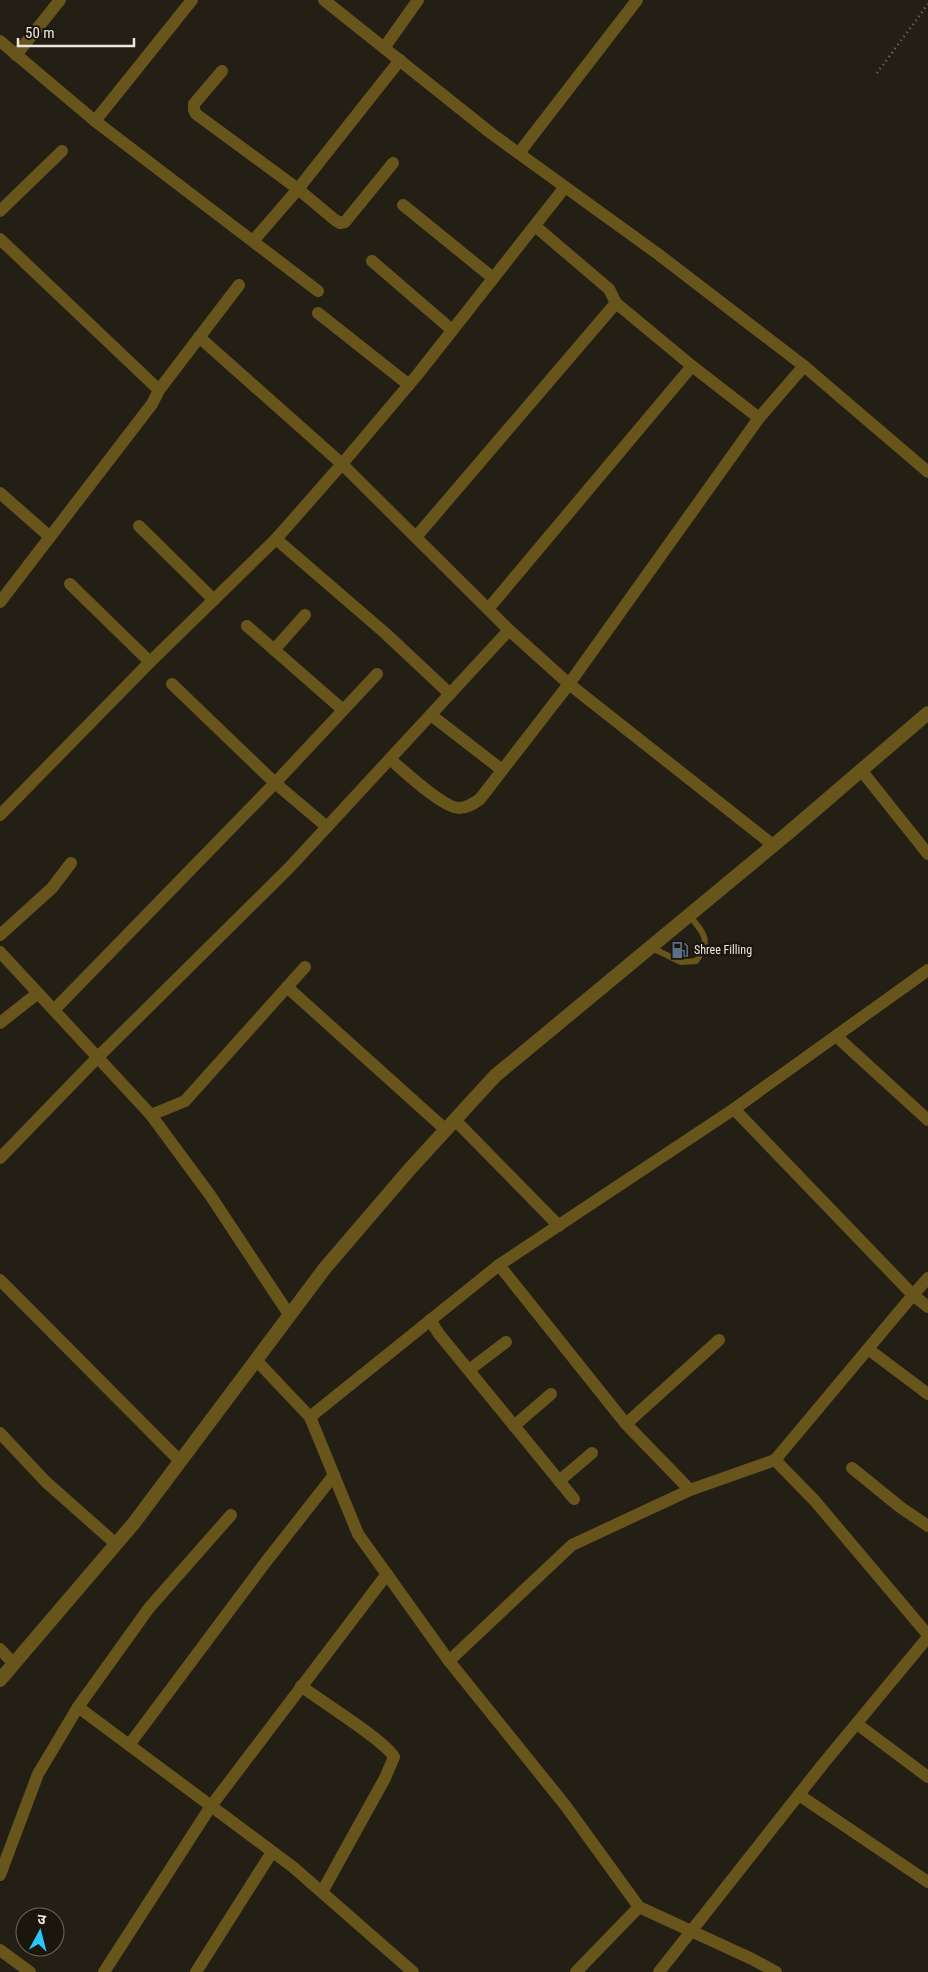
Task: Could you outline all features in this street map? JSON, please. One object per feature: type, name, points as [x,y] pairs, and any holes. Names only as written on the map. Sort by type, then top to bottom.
[{"type":"street","points":[[16,55],[60,0]]},
{"type":"street","points":[[95,121],[192,0]]},
{"type":"street","points":[[324,0],[519,153],[658,254],[804,366],[928,472]]},
{"type":"street","points":[[384,48],[418,0]]},
{"type":"street","points":[[519,153],[637,0]]},
{"type":"street","points":[[0,41],[95,121],[318,291]]},
{"type":"street","points":[[253,241],[298,189],[400,60]]},
{"type":"street","points":[[222,71],[194,104],[194,110],[298,189],[334,220],[340,223],[345,222],[393,163]]},
{"type":"street","points":[[0,211],[62,151]]},
{"type":"street","points":[[0,815],[150,662],[276,539],[409,385],[565,187]]},
{"type":"street","points":[[403,205],[493,278]]},
{"type":"street","points":[[535,226],[609,289],[616,302],[692,366],[759,418]]},
{"type":"street","points":[[0,240],[159,390]]},
{"type":"street","points":[[372,261],[452,330]]},
{"type":"street","points":[[3,594],[152,404],[159,390],[239,285]]},
{"type":"street","points":[[416,537],[616,302]]},
{"type":"street","points":[[318,313],[409,385]]},
{"type":"street","points":[[199,337],[342,464],[509,630],[569,684],[773,845]]},
{"type":"street","points":[[488,609],[692,366]]},
{"type":"street","points":[[390,759],[446,805],[458,808],[470,806],[480,799],[569,684],[759,418],[804,366]]},
{"type":"street","points":[[0,493],[49,536]]},
{"type":"street","points":[[139,526],[214,600]]},
{"type":"street","points":[[276,539],[385,633],[450,694]]},
{"type":"street","points":[[70,584],[150,662]]},
{"type":"street","points":[[274,650],[305,615]]},
{"type":"street","points":[[247,626],[343,710]]},
{"type":"street","points":[[0,1158],[98,1057],[289,868],[509,630]]},
{"type":"street","points":[[54,1010],[275,783],[377,674]]},
{"type":"street","points":[[172,684],[275,783],[327,827]]},
{"type":"street","points":[[0,1680],[116,1544],[257,1361],[325,1268],[495,1076],[773,845],[928,713]]},
{"type":"street","points":[[431,715],[502,770]]},
{"type":"street","points":[[861,770],[928,854]]},
{"type":"street","points":[[0,935],[52,888],[71,863]]},
{"type":"street","points":[[0,952],[151,1115],[210,1195],[290,1316]]},
{"type":"street","points":[[151,1115],[185,1101],[304,967]]},
{"type":"street","points":[[310,1416],[499,1265],[734,1109],[928,970]]},
{"type":"street","points":[[287,987],[450,1125],[559,1226]]},
{"type":"street","points":[[0,1023],[38,993]]},
{"type":"street","points":[[836,1036],[928,1120]]},
{"type":"street","points":[[734,1109],[913,1295],[928,1306]]},
{"type":"street","points":[[499,1265],[626,1424],[690,1490]]},
{"type":"street","points":[[449,1661],[572,1545],[690,1490],[775,1460],[928,1278]]},
{"type":"street","points":[[0,1280],[180,1461]]},
{"type":"street","points":[[430,1320],[574,1499]]},
{"type":"street","points":[[626,1424],[719,1340]]},
{"type":"street","points":[[469,1370],[506,1342]]},
{"type":"street","points":[[868,1349],[928,1394]]},
{"type":"street","points":[[257,1361],[310,1416],[358,1534],[449,1661],[565,1805],[639,1907],[776,1972]]},
{"type":"street","points":[[514,1426],[551,1394]]},
{"type":"street","points":[[0,1433],[46,1482],[116,1544]]},
{"type":"street","points":[[559,1481],[592,1453]]},
{"type":"street","points":[[659,1972],[928,1636],[815,1501],[775,1460]]},
{"type":"street","points":[[852,1468],[900,1507],[928,1526]]},
{"type":"street","points":[[130,1745],[265,1563],[334,1475]]},
{"type":"street","points":[[0,1875],[38,1774],[78,1707],[149,1608],[231,1515]]},
{"type":"street","points":[[104,1972],[212,1806],[387,1574]]},
{"type":"street","points":[[0,1649],[14,1664]]},
{"type":"street","points":[[301,1686],[377,1740],[394,1757],[385,1778],[322,1892]]},
{"type":"street","points":[[78,1707],[272,1852],[322,1892],[413,1972]]},
{"type":"street","points":[[856,1724],[928,1777]]},
{"type":"street","points":[[799,1795],[928,1882]]},
{"type":"street","points":[[196,1972],[272,1852]]},
{"type":"street","points":[[576,1972],[639,1907]]},
{"type":"street","points":[[0,1950],[30,1972]]},
{"type":"lane","points":[[650,947],[681,962],[696,961],[704,951],[705,936],[689,915]]},
{"type":"path","points":[[877,73],[928,4]]},
{"type":"place","name":"Shree Filling","points":[[680,950]]}]
